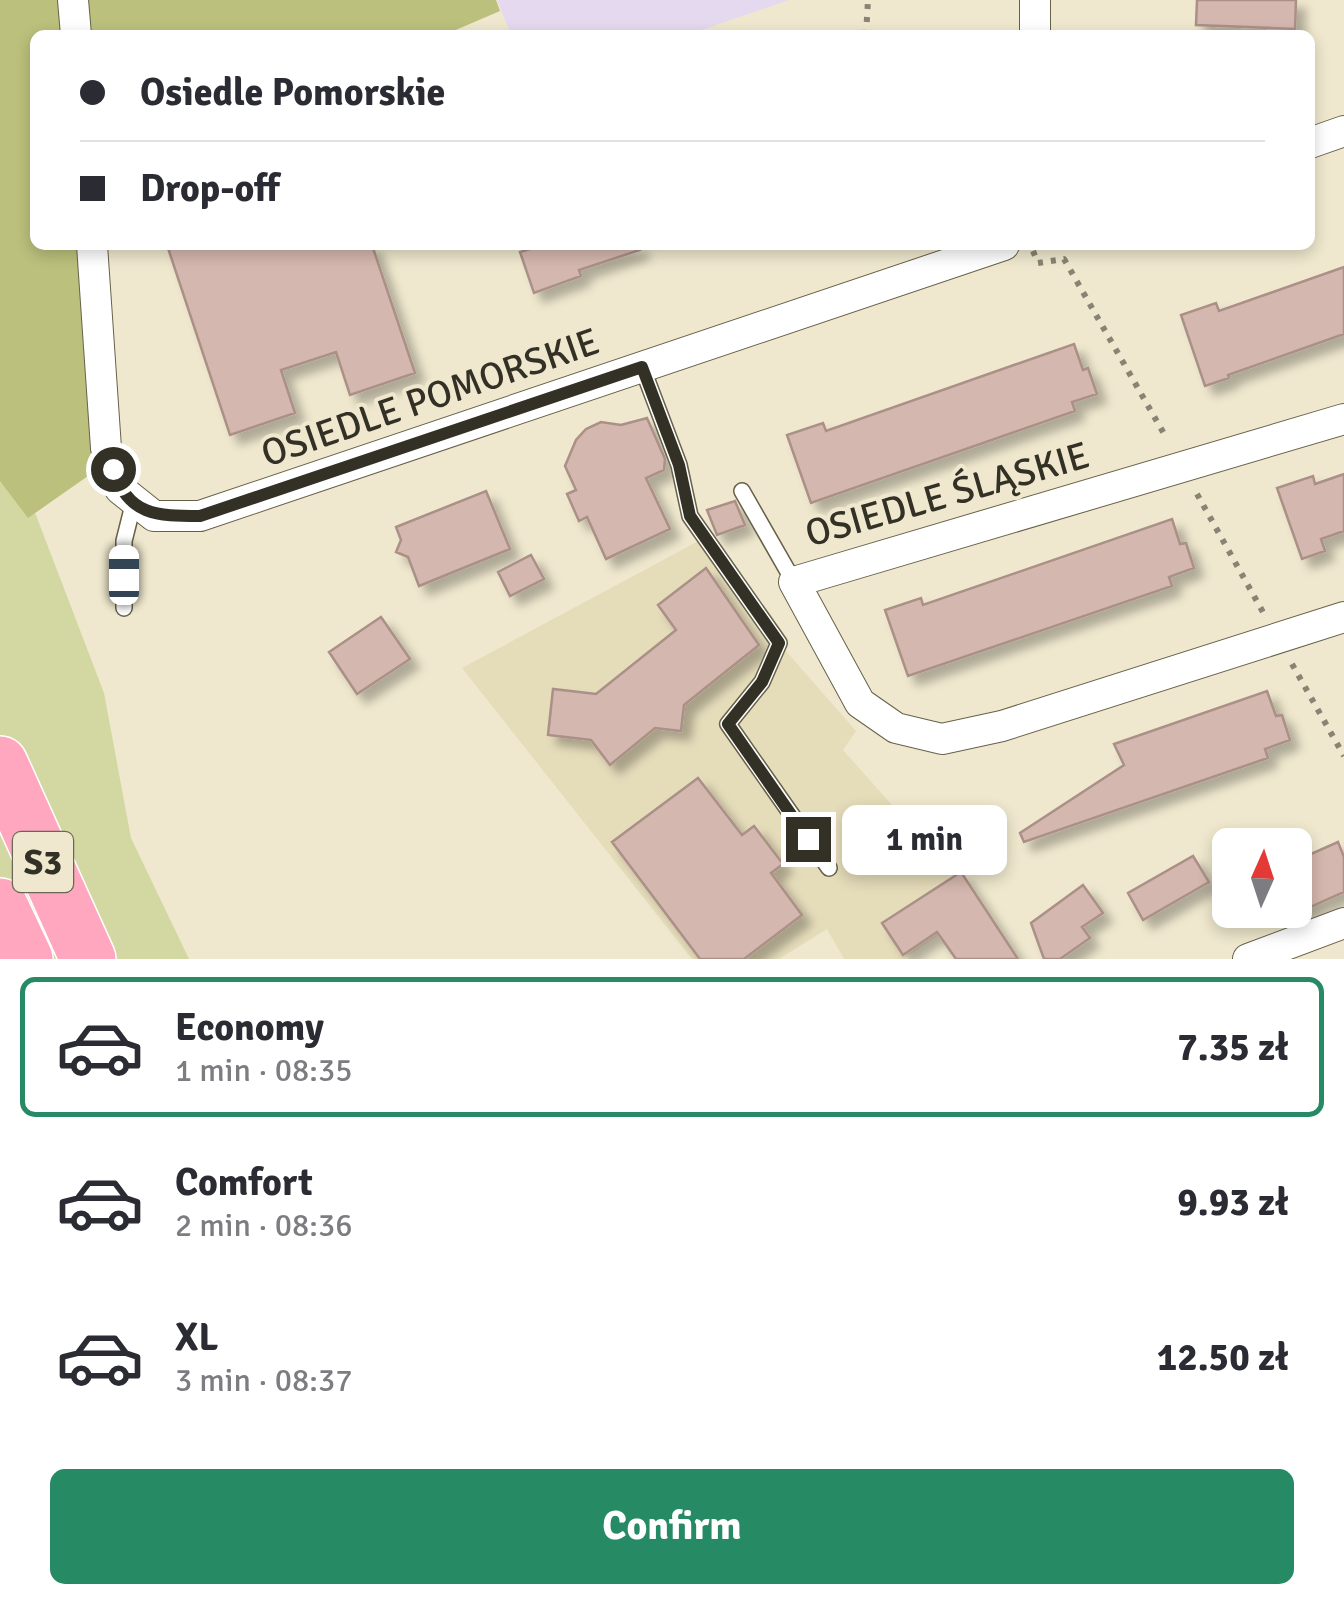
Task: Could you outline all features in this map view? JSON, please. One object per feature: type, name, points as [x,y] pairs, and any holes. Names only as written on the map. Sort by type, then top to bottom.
[{"type":"highway","name":"S3","points":[[0,764],[88,959]]},
{"type":"highway","name":"S3","points":[[0,906],[25,959]]},
{"type":"street","points":[[73,0],[76,30]]},
{"type":"street","points":[[1034,30],[1035,0]]},
{"type":"street","points":[[1315,141],[1344,132]]},
{"type":"street","points":[[92,250],[106,448],[120,489],[134,501]]},
{"type":"street","name":"OSIEDLE POMORSKIE","points":[[134,501],[154,516],[200,516],[989,250]]},
{"type":"street","name":"OSIEDLE ŚLĄSKIE","points":[[1344,419],[794,582],[860,703],[896,728],[942,740],[1002,726],[1344,617]]},
{"type":"street","points":[[1248,959],[1344,923]]},
{"type":"lane","points":[[642,367],[679,465],[690,516],[779,643],[762,682],[728,724],[828,868]]},
{"type":"lane","points":[[742,491],[794,582]]},
{"type":"lane","points":[[124,608],[124,542],[134,501]]},
{"type":"path","points":[[866,30],[868,0]]},
{"type":"shaded area","points":[[497,0],[789,0],[702,30],[509,30]]},
{"type":"shaded area","points":[[704,538],[779,643],[856,731],[843,750],[982,906],[903,959],[844,959],[827,929],[779,959],[692,959],[462,668]]},
{"type":"green space","points":[[0,0],[496,0],[500,11],[456,30],[30,30],[30,250],[89,250],[108,462],[28,518],[0,481]]},
{"type":"green space","points":[[0,421],[104,693],[131,838],[189,959],[0,959]]},
{"type":"building","points":[[1197,0],[1296,0],[1295,29],[1196,25]]},
{"type":"building","points":[[169,250],[374,250],[415,373],[350,395],[336,352],[281,370],[295,413],[230,435]]},
{"type":"building","points":[[640,250],[579,270],[581,276],[534,293],[520,252]]},
{"type":"building","points":[[1344,267],[1344,334],[1205,386],[1181,315],[1216,303],[1219,311]]},
{"type":"building","points":[[1074,344],[1097,394],[1072,402],[1075,411],[811,503],[787,435],[823,423],[826,431]]},
{"type":"building","points":[[647,418],[665,459],[664,470],[646,478],[670,529],[606,559],[587,517],[579,521],[567,494],[576,490],[565,466],[576,440],[586,429],[601,422],[621,425]]},
{"type":"building","points":[[1344,474],[1344,531],[1321,539],[1325,551],[1302,559],[1277,488],[1313,476],[1315,484]]},
{"type":"building","points":[[486,491],[510,549],[419,586],[408,557],[396,552],[401,540],[396,527]]},
{"type":"building","points":[[735,501],[745,525],[717,535],[707,510]]},
{"type":"building","points":[[1172,519],[1194,568],[1169,577],[1172,586],[908,676],[885,610],[921,598],[923,605]]},
{"type":"building","points":[[531,555],[544,579],[510,596],[498,572]]},
{"type":"building","points":[[706,568],[759,645],[684,705],[681,731],[655,728],[610,765],[591,740],[548,735],[553,689],[596,694],[676,630],[658,605]]},
{"type":"building","points":[[381,617],[410,659],[357,694],[329,652]]},
{"type":"building","points":[[1267,691],[1276,716],[1282,715],[1290,740],[1265,749],[1268,758],[1024,842],[1020,833],[1124,765],[1114,744]]},
{"type":"building","points":[[698,778],[742,835],[754,826],[783,864],[771,873],[802,915],[744,959],[700,959],[612,842]]},
{"type":"building","points":[[1338,842],[1344,857],[1344,892],[1312,906],[1312,853]]},
{"type":"building","points":[[1193,856],[1209,882],[1143,920],[1128,893]]},
{"type":"building","points":[[961,872],[1018,959],[956,959],[937,932],[903,955],[882,923]]},
{"type":"building","points":[[1083,885],[1103,913],[1082,927],[1090,938],[1060,959],[1044,959],[1031,923]]},
{"type":"route","points":[[113,469],[120,489],[154,516],[200,516],[642,367],[679,465],[690,516],[779,643],[762,682],[728,724],[808,839]]}]
